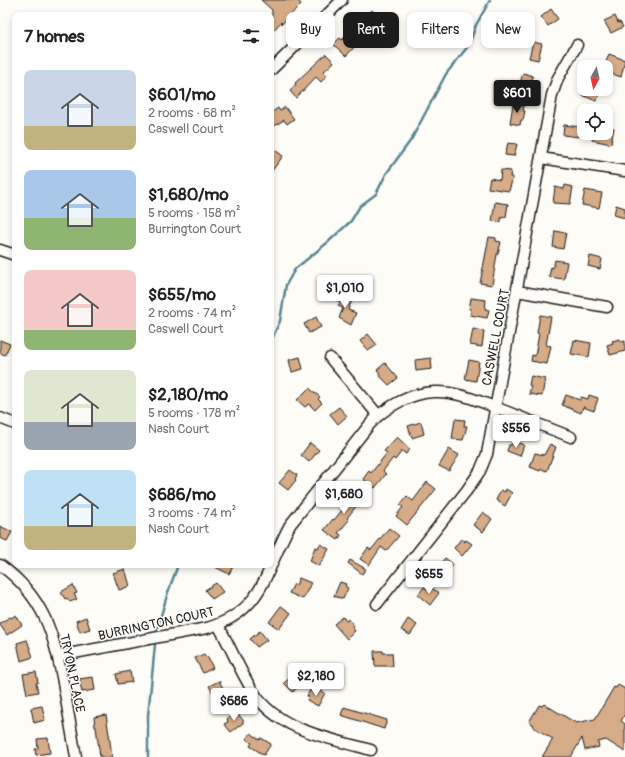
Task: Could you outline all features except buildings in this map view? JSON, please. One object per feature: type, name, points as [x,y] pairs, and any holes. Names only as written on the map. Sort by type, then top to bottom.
[{"type":"street","points":[[274,67],[342,0]]},
{"type":"street","name":"CASWELL COURT","points":[[377,604],[468,490],[480,471],[487,454],[555,86],[565,64],[577,45]]},
{"type":"street","points":[[542,158],[625,171]]},
{"type":"street","points":[[0,250],[12,254]]},
{"type":"street","points":[[517,291],[607,307]]},
{"type":"street","points":[[330,358],[378,415]]},
{"type":"street","name":"BURRINGTON COURT","points":[[274,560],[290,525],[378,415],[393,405],[413,397],[434,392],[447,393],[467,397],[571,437]]},
{"type":"street","points":[[0,418],[12,423]]},
{"type":"street","name":"TRYON PLACE","points":[[0,565],[17,579],[34,597],[51,630],[58,656],[76,757]]},
{"type":"street","name":"BURRINGTON COURT","points":[[58,656],[218,625],[240,612],[256,597],[271,568]]},
{"type":"street","points":[[218,625],[249,684],[261,703],[270,712],[291,725],[315,734],[371,750]]},
{"type":"waterway","points":[[274,334],[280,321],[286,285],[295,269],[351,221],[360,206],[376,194],[386,174],[411,140],[446,74],[469,45],[476,25],[490,0]]},
{"type":"waterway","points":[[157,629],[177,568]]},
{"type":"waterway","points":[[148,757],[148,716],[155,645]]}]
